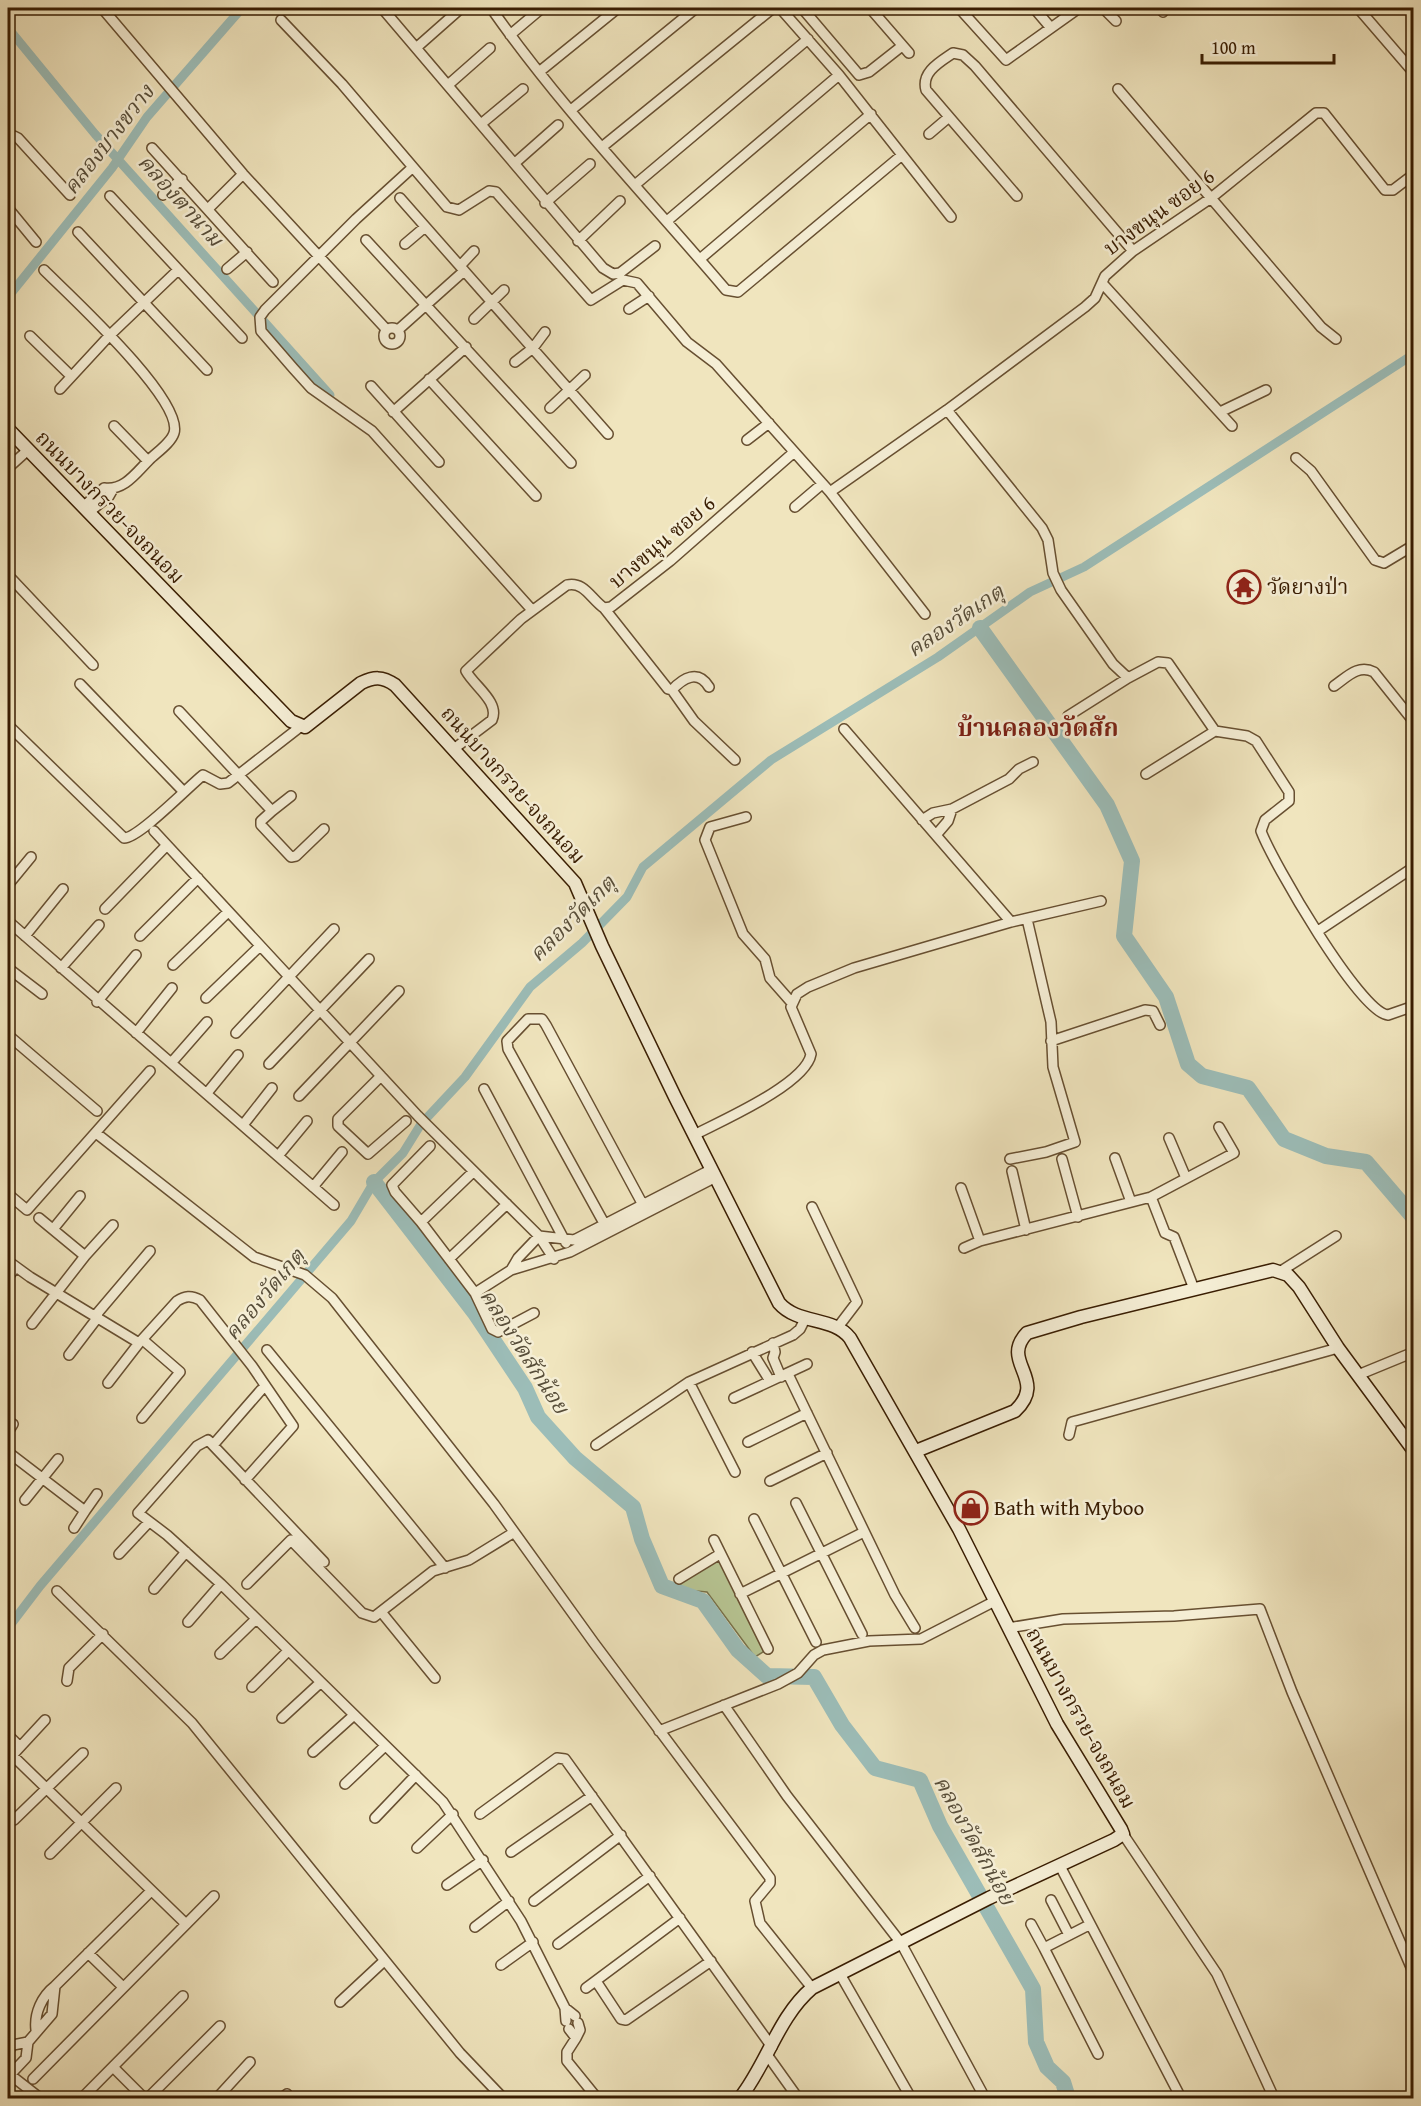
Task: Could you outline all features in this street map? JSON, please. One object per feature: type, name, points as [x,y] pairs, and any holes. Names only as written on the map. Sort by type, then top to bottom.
[{"type":"street","points":[[102,8],[243,174],[386,329]]},
{"type":"street","points":[[385,8],[545,202],[603,268],[613,274],[625,270],[655,246]]},
{"type":"street","points":[[491,8],[539,72],[726,290],[738,292],[902,155]]},
{"type":"street","points":[[510,35],[542,8]]},
{"type":"street","points":[[539,72],[618,8]]},
{"type":"street","points":[[571,110],[696,8]]},
{"type":"street","points":[[602,147],[773,8]]},
{"type":"street","points":[[780,8],[871,114],[951,217]]},
{"type":"street","points":[[802,8],[859,75],[869,72],[902,46]]},
{"type":"street","points":[[870,8],[909,53]]},
{"type":"street","points":[[959,8],[1006,60],[1079,8]]},
{"type":"street","points":[[1034,8],[1051,28]]},
{"type":"street","points":[[1103,8],[1116,21]]},
{"type":"street","points":[[1358,8],[1413,73]]},
{"type":"street","points":[[416,48],[459,10]]},
{"type":"street","points":[[281,20],[451,209],[459,210],[489,191],[496,192],[591,300],[629,280],[638,283],[687,342],[716,364],[830,492],[925,614]]},
{"type":"street","points":[[636,184],[808,39]]},
{"type":"street","points":[[448,85],[490,48]]},
{"type":"street","points":[[1017,196],[926,90],[925,80],[937,63],[953,53],[958,53],[982,74],[1133,251]]},
{"type":"street","points":[[667,221],[839,75]]},
{"type":"street","points":[[481,124],[523,89]]},
{"type":"street","points":[[1118,89],[1320,327],[1336,339]]},
{"type":"street","name":"บางขนุน ซอย 6","points":[[830,492],[947,410],[1092,302],[1105,276],[1133,251],[1212,197],[1321,112],[1385,190],[1393,190],[1413,174]]},
{"type":"street","points":[[700,259],[871,114]]},
{"type":"street","points":[[929,134],[949,117]]},
{"type":"street","points":[[515,163],[558,125]]},
{"type":"street","points":[[8,140],[14,136],[18,138],[70,195]]},
{"type":"street","points":[[152,148],[209,208],[273,282]]},
{"type":"street","points":[[545,202],[590,164]]},
{"type":"street","points":[[413,167],[356,219],[265,310],[260,317],[261,331],[311,388],[372,431],[532,610]]},
{"type":"street","points":[[209,208],[243,174]]},
{"type":"street","points":[[163,195],[182,179]]},
{"type":"street","points":[[110,196],[242,338]]},
{"type":"street","points":[[400,198],[608,434]]},
{"type":"street","points":[[578,241],[620,201]]},
{"type":"street","points":[[8,208],[36,242]]},
{"type":"street","points":[[405,244],[425,227]]},
{"type":"street","points":[[78,232],[207,370]]},
{"type":"street","points":[[366,240],[571,464]]},
{"type":"street","points":[[398,330],[426,306],[462,268],[474,251]]},
{"type":"street","points":[[227,269],[248,252]]},
{"type":"street","points":[[44,270],[149,378],[166,405],[174,425],[170,440],[124,484],[113,489],[104,488],[85,510]]},
{"type":"street","points":[[60,389],[109,336],[178,270]]},
{"type":"street","points":[[1102,283],[1232,426]]},
{"type":"street","points":[[474,319],[504,290]]},
{"type":"street","points":[[629,309],[649,296]]},
{"type":"street","points":[[386,329],[393,327],[398,330]]},
{"type":"street","points":[[386,329],[384,338],[391,344],[399,340],[398,330]]},
{"type":"street","points":[[515,363],[533,348],[545,332]]},
{"type":"street","points":[[30,336],[71,376]]},
{"type":"street","points":[[393,412],[466,347]]},
{"type":"street","points":[[550,408],[585,375]]},
{"type":"street","points":[[429,379],[536,496]]},
{"type":"street","points":[[371,386],[439,462]]},
{"type":"street","points":[[1220,412],[1266,390]]},
{"type":"street","points":[[947,410],[1046,534],[1053,573],[1061,591],[1106,654],[1128,678]]},
{"type":"street","points":[[747,440],[769,423]]},
{"type":"street","points":[[114,426],[148,461]]},
{"type":"street","name":"ถนนบางกรวย-จงถนอม","points":[[8,429],[284,715],[300,727],[310,724],[361,683],[378,677],[395,685],[576,883],[602,946],[779,1303],[790,1313],[838,1327],[850,1338],[916,1451],[1057,1724],[1123,1834],[989,1898],[812,1988],[792,2007],[756,2078],[740,2098]]},
{"type":"street","points":[[8,468],[28,450]]},
{"type":"street","name":"บางขนุน ซอย 6","points":[[455,748],[492,720],[495,714],[494,707],[466,671],[532,610],[573,584],[585,590],[604,608],[611,607],[670,561],[793,453]]},
{"type":"street","points":[[1296,458],[1311,471],[1375,560],[1384,563],[1413,545]]},
{"type":"street","points":[[795,507],[822,484]]},
{"type":"street","points":[[8,575],[93,665]]},
{"type":"street","points":[[604,608],[640,656],[668,689],[672,690],[694,721],[735,760]]},
{"type":"street","points":[[1068,716],[1158,662],[1168,663],[1215,731]]},
{"type":"street","points":[[1334,686],[1359,669],[1368,669],[1374,672],[1413,722]]},
{"type":"street","points":[[672,690],[683,679],[694,676],[703,679],[709,687]]},
{"type":"street","points":[[80,684],[183,791]]},
{"type":"street","points":[[179,711],[272,811]]},
{"type":"street","points":[[8,725],[121,836],[129,838],[203,775],[225,784],[300,727]]},
{"type":"street","points":[[844,729],[1011,922]]},
{"type":"street","points":[[1146,774],[1215,731],[1247,736],[1256,741],[1289,792],[1288,801],[1265,820],[1261,831],[1284,879],[1353,985],[1371,1007],[1388,1015],[1413,1006]]},
{"type":"street","points":[[922,820],[933,813],[952,809],[1009,779],[1019,769],[1033,762]]},
{"type":"street","points":[[291,796],[261,821],[261,825],[291,857],[296,856],[324,829]]},
{"type":"street","points":[[936,835],[948,821],[952,809]]},
{"type":"street","points":[[694,1135],[753,1106],[778,1089],[806,1066],[811,1054],[793,1011],[792,1003],[770,978],[763,956],[742,934],[705,840],[710,828],[746,817]]},
{"type":"street","points":[[154,831],[418,1116],[539,1236],[554,1259]]},
{"type":"street","points":[[105,909],[167,844]]},
{"type":"street","points":[[8,885],[31,856]]},
{"type":"street","points":[[1318,931],[1413,867]]},
{"type":"street","points":[[140,936],[198,878]]},
{"type":"street","points":[[25,936],[63,889]]},
{"type":"street","points":[[792,1003],[797,994],[808,987],[854,968],[1011,922],[1101,901]]},
{"type":"street","points":[[173,965],[228,912]]},
{"type":"street","points":[[1010,1159],[1046,1152],[1075,1142],[1053,1067],[1051,1022],[1027,919]]},
{"type":"street","points":[[8,921],[97,1002],[172,1062],[334,1205]]},
{"type":"street","points":[[61,968],[99,925]]},
{"type":"street","points":[[236,1033],[334,929]]},
{"type":"street","points":[[206,998],[260,946]]},
{"type":"street","points":[[97,1002],[136,955]]},
{"type":"street","points":[[269,1064],[369,959]]},
{"type":"street","points":[[8,968],[42,994]]},
{"type":"street","points":[[136,1033],[172,988]]},
{"type":"street","points":[[298,1096],[399,991]]},
{"type":"street","points":[[1051,1041],[1145,1010],[1153,1011],[1160,1024]]},
{"type":"street","points":[[610,1226],[508,1049],[507,1041],[528,1019],[542,1019],[546,1025],[648,1205]]},
{"type":"street","points":[[172,1062],[207,1022]]},
{"type":"street","points":[[8,1035],[97,1111]]},
{"type":"street","points":[[207,1093],[238,1055]]},
{"type":"street","points":[[8,1194],[27,1210],[150,1071]]},
{"type":"street","points":[[381,1076],[338,1119],[338,1126],[368,1154],[406,1121]]},
{"type":"street","points":[[243,1125],[272,1088]]},
{"type":"street","points":[[484,1089],[570,1252]]},
{"type":"street","points":[[278,1156],[307,1121]]},
{"type":"street","points":[[964,1248],[980,1241],[1151,1197],[1234,1153],[1219,1127]]},
{"type":"street","points":[[96,1133],[254,1257],[295,1270],[316,1281],[332,1298],[421,1409],[770,1878],[770,1883],[755,1901],[758,1917],[812,1988]]},
{"type":"street","points":[[1169,1138],[1186,1178]]},
{"type":"street","points":[[430,1146],[392,1185],[394,1192],[421,1222],[475,1293],[492,1329],[498,1332],[534,1313]]},
{"type":"street","points":[[313,1187],[342,1152]]},
{"type":"street","points":[[1115,1158],[1131,1202]]},
{"type":"street","points":[[1062,1159],[1078,1217]]},
{"type":"street","points":[[1012,1171],[1026,1230]]},
{"type":"street","points":[[421,1222],[473,1172]]},
{"type":"street","points":[[475,1293],[511,1270],[554,1259],[570,1252],[648,1205],[714,1173]]},
{"type":"street","points":[[961,1188],[980,1241]]},
{"type":"street","points":[[54,1228],[80,1196]]},
{"type":"street","points":[[1151,1197],[1165,1233],[1174,1238],[1194,1289]]},
{"type":"street","points":[[449,1259],[507,1204]]},
{"type":"street","points":[[812,1208],[857,1302],[838,1327]]},
{"type":"street","points":[[39,1218],[54,1228],[85,1256]]},
{"type":"street","points":[[32,1324],[55,1292],[113,1226]]},
{"type":"street","points":[[539,1236],[574,1240],[610,1226]]},
{"type":"street","points":[[511,1270],[524,1251],[539,1236]]},
{"type":"street","points":[[1281,1271],[1336,1236]]},
{"type":"street","points":[[69,1355],[96,1317],[150,1251]]},
{"type":"street","points":[[8,1277],[12,1264],[96,1317],[141,1341],[180,1372],[142,1418]]},
{"type":"street","points":[[916,1451],[1015,1411],[1022,1403],[1028,1386],[1017,1357],[1020,1343],[1027,1333],[1273,1270],[1288,1275],[1299,1287],[1338,1348],[1413,1451]]},
{"type":"street","points":[[108,1383],[177,1301],[184,1297],[194,1296],[252,1366],[293,1426],[245,1480]]},
{"type":"street","points":[[596,1444],[689,1382],[797,1332],[805,1319]]},
{"type":"street","points":[[761,1363],[773,1358],[775,1352],[773,1343]]},
{"type":"street","points":[[1069,1435],[1072,1422],[1338,1348]]},
{"type":"street","points":[[267,1350],[445,1568]]},
{"type":"street","points":[[752,1352],[761,1363],[770,1381]]},
{"type":"street","points":[[1358,1375],[1413,1352]]},
{"type":"street","points":[[773,1358],[807,1413],[864,1532],[915,1628]]},
{"type":"street","points":[[734,1398],[807,1364]]},
{"type":"street","points":[[689,1382],[735,1472]]},
{"type":"street","points":[[214,1444],[261,1390]]},
{"type":"street","points":[[748,1442],[807,1413]]},
{"type":"street","points":[[324,1562],[245,1480],[214,1444],[204,1440],[138,1514],[186,1552],[221,1584],[453,1814],[533,1942],[565,2008],[568,2025],[576,2038]]},
{"type":"street","points":[[8,1452],[85,1511]]},
{"type":"street","points":[[770,1481],[827,1453]]},
{"type":"street","points":[[25,1500],[58,1459]]},
{"type":"street","points":[[74,1528],[98,1494]]},
{"type":"street","points":[[796,1503],[862,1634]]},
{"type":"street","points":[[754,1519],[816,1642]]},
{"type":"street","points":[[119,1554],[149,1522]]},
{"type":"street","points":[[740,1594],[864,1532]]},
{"type":"street","points":[[247,1584],[291,1540],[362,1613],[374,1617],[433,1571],[469,1560],[513,1533]]},
{"type":"street","points":[[714,1539],[768,1649]]},
{"type":"street","points":[[154,1589],[186,1552]]},
{"type":"street","points":[[679,1579],[720,1554]]},
{"type":"street","points":[[188,1622],[221,1584]]},
{"type":"street","points":[[57,1591],[192,1723],[460,2053],[503,2098]]},
{"type":"street","points":[[659,1731],[778,1684],[798,1673],[814,1655],[823,1650],[869,1641],[921,1639],[995,1601]]},
{"type":"street","points":[[1008,1628],[1054,1620],[1174,1616],[1260,1609],[1292,1692],[1413,1974]]},
{"type":"street","points":[[382,1613],[435,1678]]},
{"type":"street","points":[[220,1654],[256,1619]]},
{"type":"street","points":[[68,1681],[69,1668],[103,1634]]},
{"type":"street","points":[[252,1687],[288,1651]]},
{"type":"street","points":[[282,1718],[320,1683]]},
{"type":"street","points":[[724,1705],[787,1796],[901,1943],[985,2098]]},
{"type":"street","points":[[313,1752],[352,1716]]},
{"type":"street","points":[[45,1720],[10,1757],[47,1788],[185,1923]]},
{"type":"street","points":[[8,1735],[20,1747]]},
{"type":"street","points":[[345,1784],[385,1746]]},
{"type":"street","points":[[14,1820],[83,1753]]},
{"type":"street","points":[[480,1814],[558,1758],[565,1760],[711,1961],[798,2098]]},
{"type":"street","points":[[375,1818],[416,1775]]},
{"type":"street","points":[[50,1854],[116,1788]]},
{"type":"street","points":[[511,1852],[592,1796]]},
{"type":"street","points":[[417,1848],[453,1814]]},
{"type":"street","points":[[1123,1834],[1217,1974],[1274,2098]]},
{"type":"street","points":[[534,1901],[621,1835]]},
{"type":"street","points":[[447,1885],[483,1860]]},
{"type":"street","points":[[1060,1866],[1181,2098]]},
{"type":"street","points":[[558,1944],[650,1876]]},
{"type":"street","points":[[36,2030],[35,2021],[47,1993],[151,1891]]},
{"type":"street","points":[[33,2079],[214,1896]]},
{"type":"street","points":[[1051,1900],[1069,1935]]},
{"type":"street","points":[[475,1927],[509,1902]]},
{"type":"street","points":[[586,1988],[680,1918]]},
{"type":"street","points":[[1031,1924],[1098,2054]]},
{"type":"street","points":[[1044,1948],[1089,1925]]},
{"type":"street","points":[[501,1965],[533,1942]]},
{"type":"street","points":[[88,1953],[123,1987]]},
{"type":"street","points":[[340,2002],[384,1961]]},
{"type":"street","points":[[596,1981],[621,2019],[626,2020],[711,1961]]},
{"type":"street","points":[[840,1974],[911,2098]]},
{"type":"street","points":[[40,2098],[9,2074],[26,2058],[28,2042],[52,2014],[55,1986]]},
{"type":"street","points":[[82,2098],[183,1996]]},
{"type":"street","points":[[565,2008],[577,2020],[580,2030],[567,2052],[567,2061],[597,2098]]},
{"type":"street","points":[[113,2067],[146,2098],[220,2026]]},
{"type":"street","points":[[8,2050],[13,2045],[28,2042]]},
{"type":"street","points":[[217,2098],[250,2062]]},
{"type":"green space","points":[[723,1552],[768,1649],[755,1657],[707,1592],[685,1590],[680,1584]]},
{"type":"waterway","name":"คลองบางขวาง","points":[[8,297],[112,168],[147,117],[242,8]]},
{"type":"waterway","name":"คลองตานาม","points":[[8,28],[95,134],[330,395]]},
{"type":"waterway","name":"คลองวัดเกตุ","points":[[8,1628],[40,1586],[351,1221],[374,1182],[403,1153],[421,1124],[465,1077],[530,987],[582,943],[627,897],[643,867],[771,760],[938,657],[1030,592],[1084,567],[1414,354]]},
{"type":"waterway","points":[[980,628],[1107,805],[1132,861],[1124,936],[1166,997],[1188,1064],[1202,1076],[1248,1088],[1284,1139],[1326,1156],[1366,1162],[1414,1218]]},
{"type":"waterway","name":"คลองวัดสักน้อย","points":[[374,1182],[475,1313],[525,1388],[538,1417],[575,1458],[633,1507],[642,1539],[662,1586],[703,1601],[738,1650],[767,1676],[814,1677],[842,1725],[875,1768],[920,1780],[940,1826],[1033,1989],[1036,2042],[1047,2067],[1063,2082],[1068,2098]]},
{"type":"place","name":"วัดยางป่า","points":[[1244,587]]},
{"type":"place","name":"Bath with Myboo","points":[[971,1508]]},
{"type":"district","name":"บ้านคลองวัดสัก","points":[[1038,728]]}]
